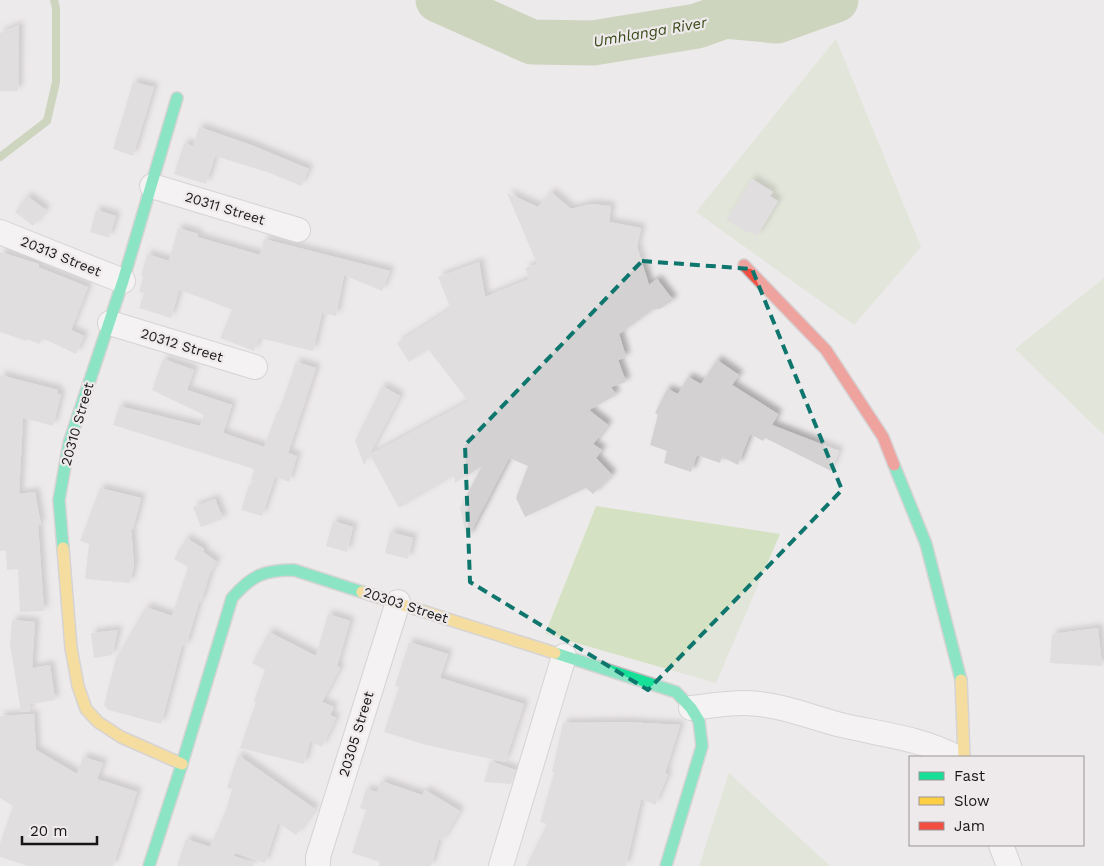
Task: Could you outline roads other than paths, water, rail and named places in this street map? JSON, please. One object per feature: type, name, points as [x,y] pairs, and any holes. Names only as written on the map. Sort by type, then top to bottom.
[{"type":"street","name":"20310 Street","points":[[177,98],[110,323],[69,443],[60,500],[71,648],[78,686],[86,709],[98,722],[121,736],[182,764]]},
{"type":"street","name":"20311 Street","points":[[152,186],[298,230]]},
{"type":"street","name":"20313 Street","points":[[0,232],[123,281]]},
{"type":"street","points":[[744,265],[826,350],[883,437],[926,544],[961,675],[964,756]]},
{"type":"street","name":"20312 Street","points":[[110,323],[254,367]]},
{"type":"street","name":"20303 Street","points":[[149,866],[232,598],[245,582],[259,574],[277,569],[294,570],[398,602],[676,692],[691,708],[699,721],[702,746],[666,866]]},
{"type":"street","name":"20305 Street","points":[[318,866],[318,857],[398,602]]},
{"type":"street","points":[[501,866],[564,656]]},
{"type":"street","points":[[691,708],[744,703],[769,705],[841,725],[899,738],[935,748],[954,756]]},
{"type":"street","points":[[1001,846],[1009,866]]},
{"type":"waterway","points":[[0,157],[47,121],[56,82],[56,8],[54,0]]},
{"type":"waterway","name":"Umhlanga River","points":[[438,0],[532,42],[593,43],[697,26],[725,16],[777,21],[836,0]]}]
